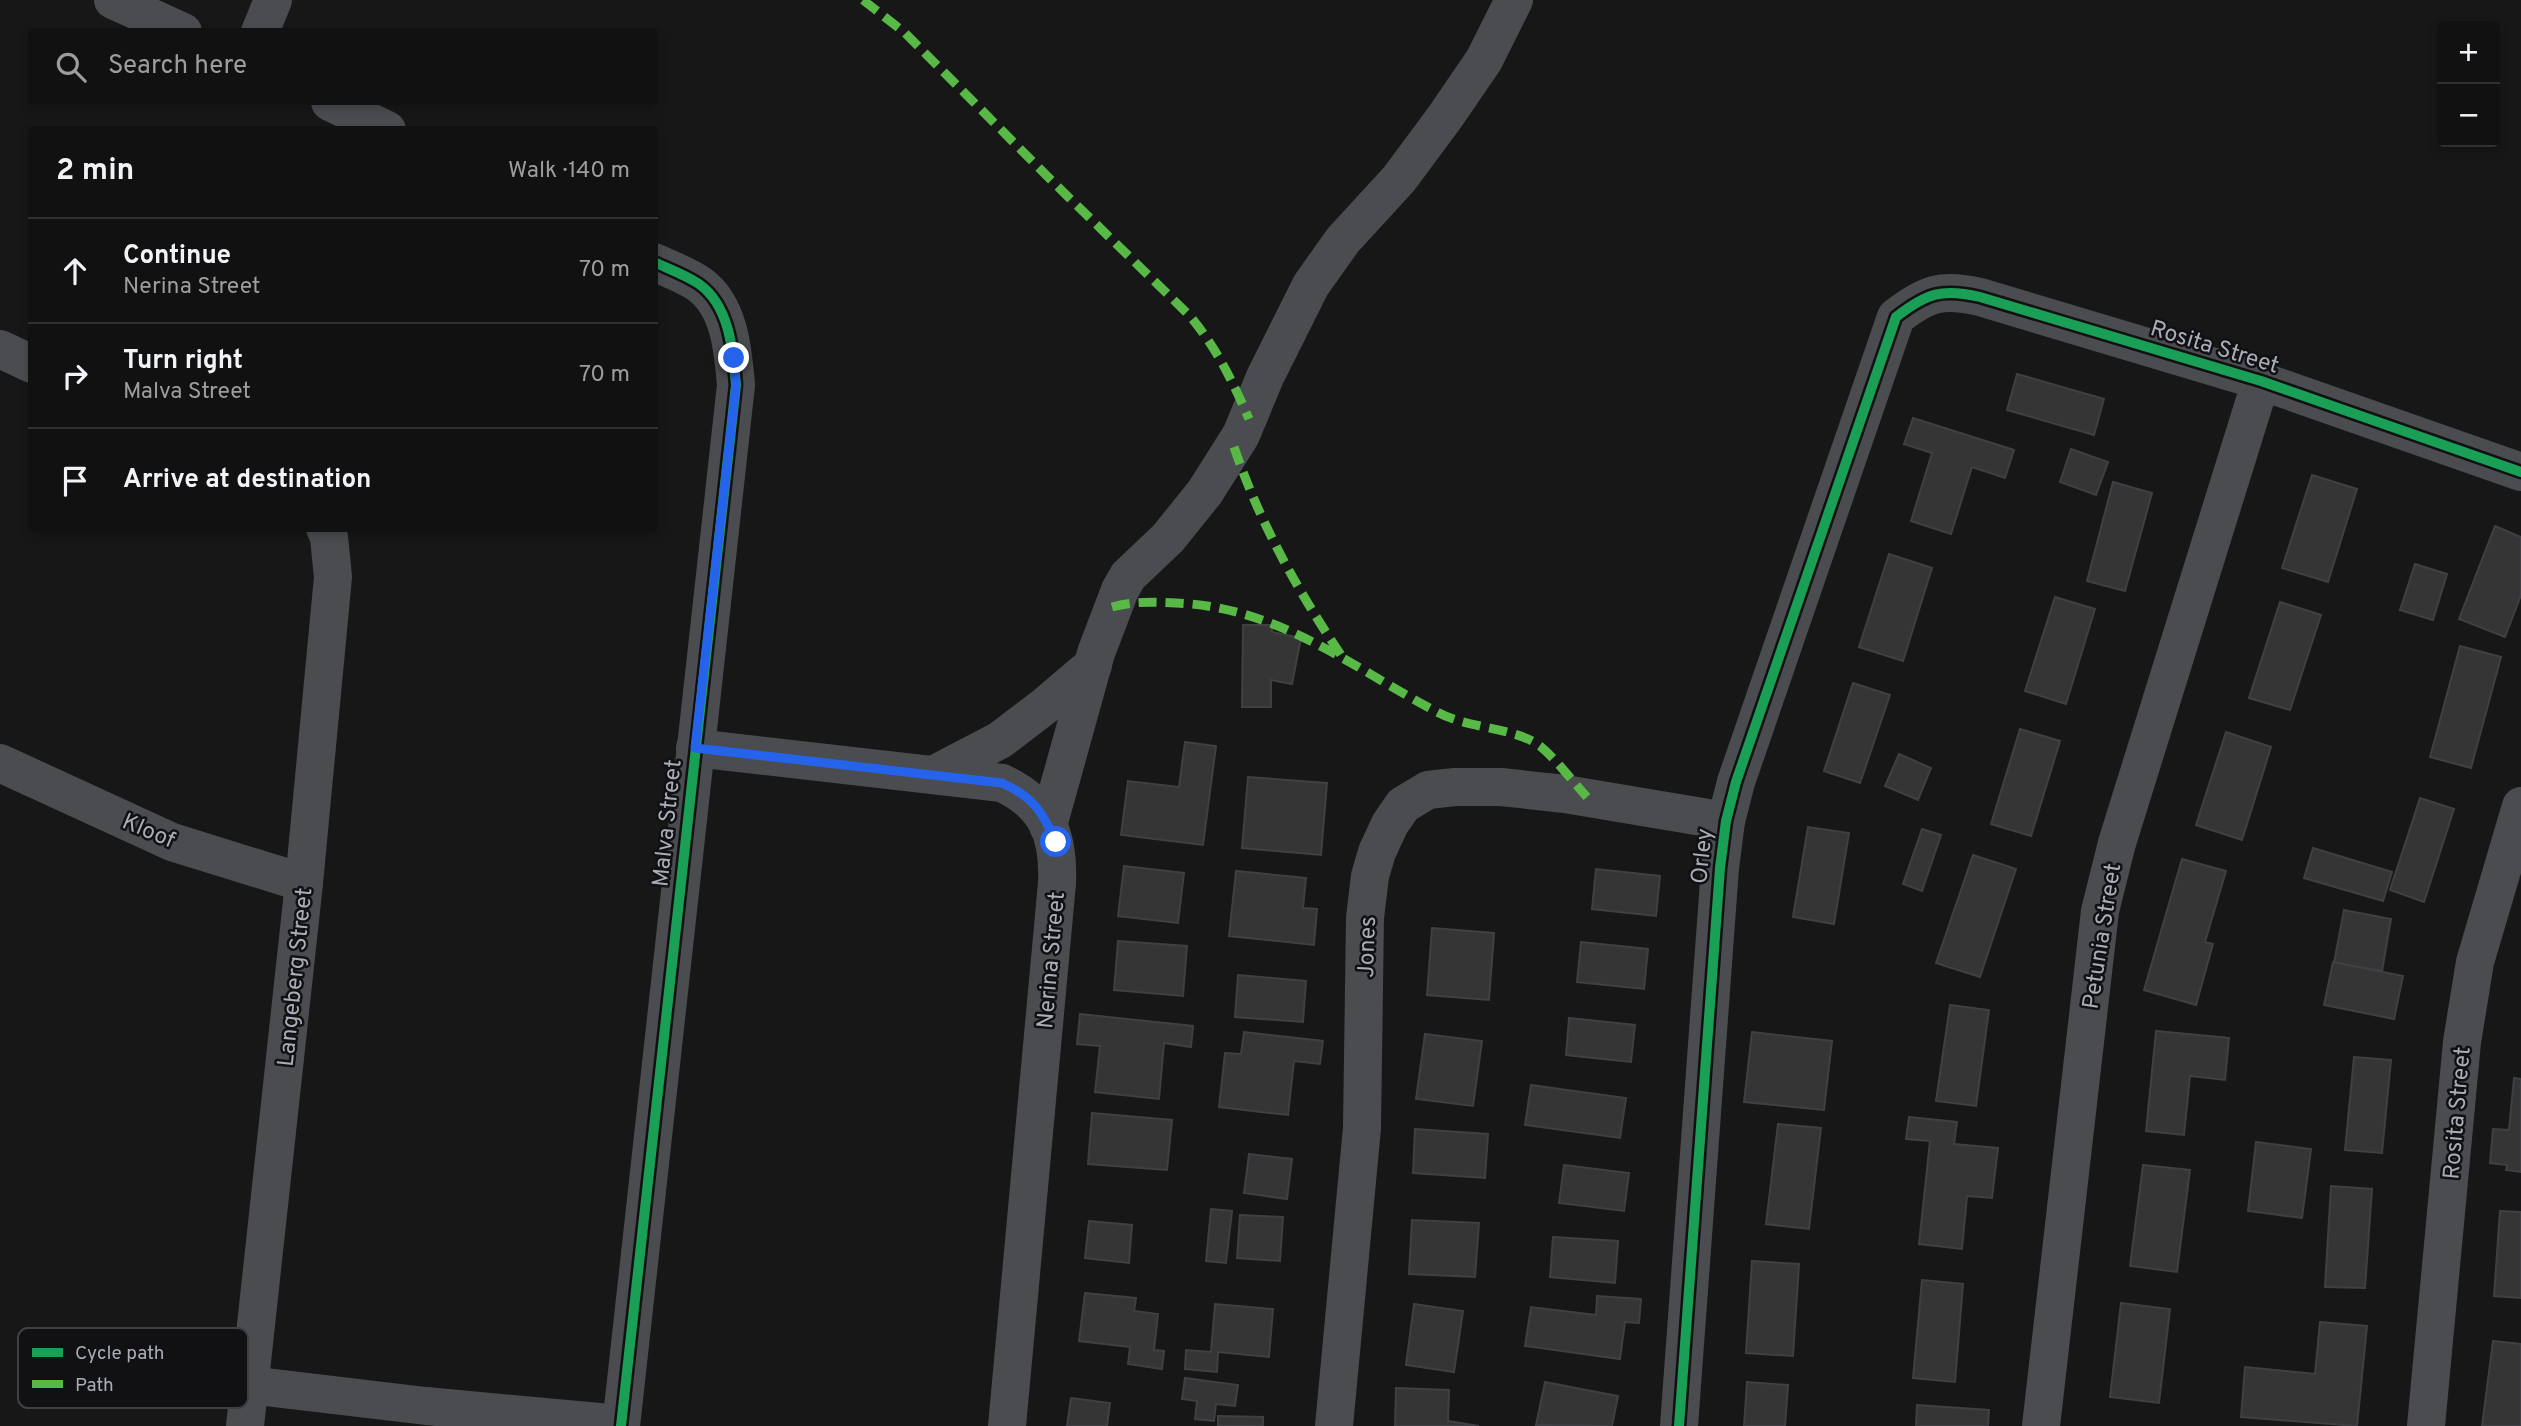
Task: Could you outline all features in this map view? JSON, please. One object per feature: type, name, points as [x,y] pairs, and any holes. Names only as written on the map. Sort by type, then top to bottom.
[{"type":"street","points":[[113,0],[174,28]]},
{"type":"street","points":[[262,28],[273,0]]},
{"type":"street","points":[[1048,826],[1093,665],[1112,607],[1128,576],[1168,538],[1205,492],[1241,435],[1282,342],[1311,285],[1343,240],[1399,179],[1445,117],[1484,60],[1514,0]]},
{"type":"street","points":[[336,105],[379,126]]},
{"type":"street","name":"Malva Street","points":[[621,1425],[736,385],[728,332],[715,301],[700,284],[658,264]]},
{"type":"street","name":"Rosita Street","points":[[1896,317],[1924,299],[1941,292],[1957,291],[2261,381],[2521,472]]},
{"type":"street","name":"Orley","points":[[1679,1426],[1720,868],[1726,821],[1736,782],[1896,317]]},
{"type":"street","points":[[0,349],[28,362]]},
{"type":"street","name":"Petunia Street","points":[[2041,1426],[2100,911],[2121,830],[2261,381]]},
{"type":"street","name":"Langeberg Street","points":[[248,1395],[304,883],[333,577],[326,532]]},
{"type":"street","points":[[935,774],[1000,740],[1093,665]]},
{"type":"street","name":"Nerina Street","points":[[695,748],[1002,783],[1031,800],[1056,842],[1057,883],[1007,1426]]},
{"type":"street","name":"Kloof","points":[[0,763],[172,842],[304,883]]},
{"type":"street","name":"Jones","points":[[1334,1426],[1362,1128],[1365,918],[1370,876],[1390,824],[1404,805],[1428,790],[1455,787],[1565,794],[1726,821]]},
{"type":"street","name":"Rosita Street","points":[[2426,1426],[2462,1041],[2474,962],[2521,806]]},
{"type":"street","points":[[249,1385],[621,1425]]},
{"type":"street","name":"Langeberg Street","points":[[245,1426],[247,1408]]},
{"type":"building","points":[[2017,374],[2104,399],[2094,435],[2007,410]]},
{"type":"building","points":[[1913,418],[2014,450],[2005,478],[1972,467],[1951,534],[1911,521],[1932,453],[1904,444]]},
{"type":"building","points":[[2071,449],[2108,462],[2096,495],[2060,482]]},
{"type":"building","points":[[2312,475],[2357,489],[2328,582],[2282,568]]},
{"type":"building","points":[[2113,482],[2152,493],[2125,591],[2087,581]]},
{"type":"building","points":[[2495,526],[2521,537],[2521,595],[2505,637],[2459,619]]},
{"type":"building","points":[[1889,554],[1932,568],[1903,661],[1859,647]]},
{"type":"building","points":[[2415,564],[2447,574],[2433,620],[2400,610]]},
{"type":"building","points":[[2055,597],[2095,609],[2066,704],[2025,691]]},
{"type":"building","points":[[2280,602],[2321,615],[2290,710],[2249,698]]},
{"type":"building","points":[[1243,625],[1272,625],[1272,632],[1301,638],[1292,684],[1271,680],[1271,707],[1242,707]]},
{"type":"building","points":[[2460,646],[2501,657],[2471,768],[2430,757]]},
{"type":"building","points":[[1853,683],[1890,695],[1860,783],[1824,771]]},
{"type":"building","points":[[2020,729],[2060,741],[2031,836],[1991,824]]},
{"type":"building","points":[[2226,732],[2271,747],[2242,840],[2196,825]]},
{"type":"building","points":[[1185,742],[1216,746],[1203,845],[1121,835],[1128,781],[1179,787]]},
{"type":"building","points":[[1899,754],[1931,768],[1918,800],[1885,786]]},
{"type":"building","points":[[1248,777],[1327,783],[1321,855],[1242,848]]},
{"type":"building","points":[[2420,798],[2454,809],[2424,902],[2390,890]]},
{"type":"building","points":[[1808,827],[1849,833],[1834,924],[1793,917]]},
{"type":"building","points":[[1922,829],[1941,835],[1922,891],[1903,884]]},
{"type":"building","points":[[2313,848],[2392,872],[2383,901],[2304,878]]},
{"type":"building","points":[[1973,855],[2016,869],[1980,977],[1936,963]]},
{"type":"building","points":[[2182,859],[2226,871],[2205,942],[2213,944],[2196,1005],[2144,990]]},
{"type":"building","points":[[1124,866],[1184,873],[1178,923],[1118,916]]},
{"type":"building","points":[[1596,869],[1660,876],[1656,916],[1592,909]]},
{"type":"building","points":[[1236,871],[1306,878],[1303,908],[1317,909],[1314,945],[1229,936]]},
{"type":"building","points":[[2344,910],[2391,919],[2382,971],[2334,963]]},
{"type":"building","points":[[1432,928],[1494,933],[1489,1000],[1427,995]]},
{"type":"building","points":[[1118,941],[1187,946],[1183,996],[1114,990]]},
{"type":"building","points":[[1581,942],[1648,949],[1644,989],[1577,982]]},
{"type":"building","points":[[2333,962],[2403,976],[2394,1019],[2324,1005]]},
{"type":"building","points":[[1238,975],[1306,981],[1303,1022],[1235,1017]]},
{"type":"building","points":[[1950,1005],[1989,1010],[1976,1106],[1936,1101]]},
{"type":"building","points":[[1080,1014],[1193,1026],[1191,1047],[1164,1043],[1159,1099],[1095,1092],[1100,1046],[1077,1044]]},
{"type":"building","points":[[1569,1018],[1635,1025],[1631,1062],[1566,1055]]},
{"type":"building","points":[[2156,1031],[2229,1038],[2225,1080],[2190,1076],[2184,1135],[2146,1131]]},
{"type":"building","points":[[1244,1032],[1323,1041],[1320,1064],[1294,1061],[1288,1115],[1219,1107],[1225,1053],[1241,1054]]},
{"type":"building","points":[[1752,1032],[1832,1041],[1824,1110],[1744,1102]]},
{"type":"building","points":[[1425,1034],[1482,1041],[1473,1106],[1416,1099]]},
{"type":"building","points":[[2354,1057],[2391,1060],[2382,1153],[2345,1150]]},
{"type":"building","points":[[2514,1078],[2521,1079],[2521,1172],[2506,1170],[2507,1165],[2490,1163],[2493,1129],[2509,1130]]},
{"type":"building","points":[[1531,1085],[1626,1098],[1620,1138],[1525,1125]]},
{"type":"building","points":[[1092,1113],[1172,1120],[1167,1170],[1088,1164]]},
{"type":"building","points":[[1909,1117],[1957,1122],[1954,1144],[1998,1148],[1992,1198],[1967,1196],[1962,1249],[1919,1244],[1930,1141],[1906,1139]]},
{"type":"building","points":[[1778,1124],[1821,1128],[1809,1229],[1766,1224]]},
{"type":"building","points":[[1415,1129],[1488,1134],[1485,1178],[1413,1173]]},
{"type":"building","points":[[2256,1142],[2311,1149],[2302,1218],[2248,1211]]},
{"type":"building","points":[[1249,1154],[1292,1159],[1287,1199],[1244,1193]]},
{"type":"building","points":[[1564,1165],[1629,1173],[1624,1211],[1559,1203]]},
{"type":"building","points":[[2143,1165],[2190,1170],[2177,1272],[2130,1266]]},
{"type":"building","points":[[2331,1186],[2372,1189],[2365,1288],[2325,1287]]},
{"type":"building","points":[[1211,1209],[1232,1211],[1226,1263],[1206,1261]]},
{"type":"building","points":[[2500,1211],[2521,1212],[2521,1298],[2494,1296]]},
{"type":"building","points":[[1240,1215],[1283,1217],[1280,1261],[1237,1258]]},
{"type":"building","points":[[1412,1220],[1479,1223],[1475,1277],[1409,1274]]},
{"type":"building","points":[[1089,1221],[1132,1225],[1129,1263],[1085,1258]]},
{"type":"building","points":[[1553,1237],[1618,1241],[1615,1283],[1550,1277]]},
{"type":"building","points":[[1752,1261],[1799,1264],[1793,1356],[1746,1353]]},
{"type":"building","points":[[1922,1280],[1963,1284],[1955,1382],[1913,1378]]},
{"type":"building","points":[[1085,1293],[1136,1298],[1134,1311],[1158,1314],[1154,1350],[1164,1351],[1162,1369],[1128,1364],[1130,1347],[1079,1341]]},
{"type":"building","points":[[1597,1296],[1641,1299],[1639,1323],[1625,1322],[1620,1359],[1525,1346],[1531,1307],[1596,1315]]},
{"type":"building","points":[[2121,1303],[2170,1309],[2159,1403],[2110,1397]]},
{"type":"building","points":[[1215,1304],[1273,1309],[1269,1357],[1218,1352],[1217,1372],[1185,1369],[1186,1350],[1211,1352]]},
{"type":"building","points":[[1414,1304],[1463,1311],[1454,1372],[1406,1365]]},
{"type":"building","points":[[2320,1322],[2367,1326],[2357,1426],[2241,1417],[2245,1367],[2315,1374]]},
{"type":"building","points":[[2493,1341],[2521,1344],[2521,1426],[2482,1426]]},
{"type":"building","points":[[1185,1378],[1238,1385],[1235,1406],[1216,1404],[1214,1421],[1195,1419],[1197,1401],[1182,1399]]},
{"type":"building","points":[[1545,1382],[1618,1396],[1612,1426],[1536,1425]]},
{"type":"building","points":[[1747,1382],[1788,1385],[1785,1426],[1744,1426]]},
{"type":"building","points":[[1396,1388],[1449,1390],[1448,1421],[1479,1426],[1395,1426]]},
{"type":"building","points":[[1071,1398],[1110,1403],[1107,1426],[1067,1426]]},
{"type":"building","points":[[1917,1405],[1989,1410],[1988,1426],[1916,1426]]},
{"type":"building","points":[[1218,1416],[1263,1417],[1263,1426],[1218,1426]]},
{"type":"marked path","points":[[863,0],[904,32],[1190,316],[1223,365],[1249,419]]},
{"type":"marked path","points":[[1234,447],[1255,502],[1280,554],[1341,655]]},
{"type":"marked path","points":[[1112,607],[1151,602],[1213,607],[1248,615],[1281,627],[1313,642],[1439,713],[1518,735],[1540,746],[1587,797]]},
{"type":"cycle path","points":[[621,1426],[736,385],[728,330],[717,304],[699,284],[658,264]]},
{"type":"cycle path","points":[[1679,1426],[1720,868],[1726,821],[1736,782],[1896,317],[1917,302],[1935,295],[1955,293],[1980,297],[2261,381],[2521,472]]},
{"type":"route","points":[[734,358],[736,385],[695,748],[1002,783],[1031,800],[1041,811],[1056,842]]}]
